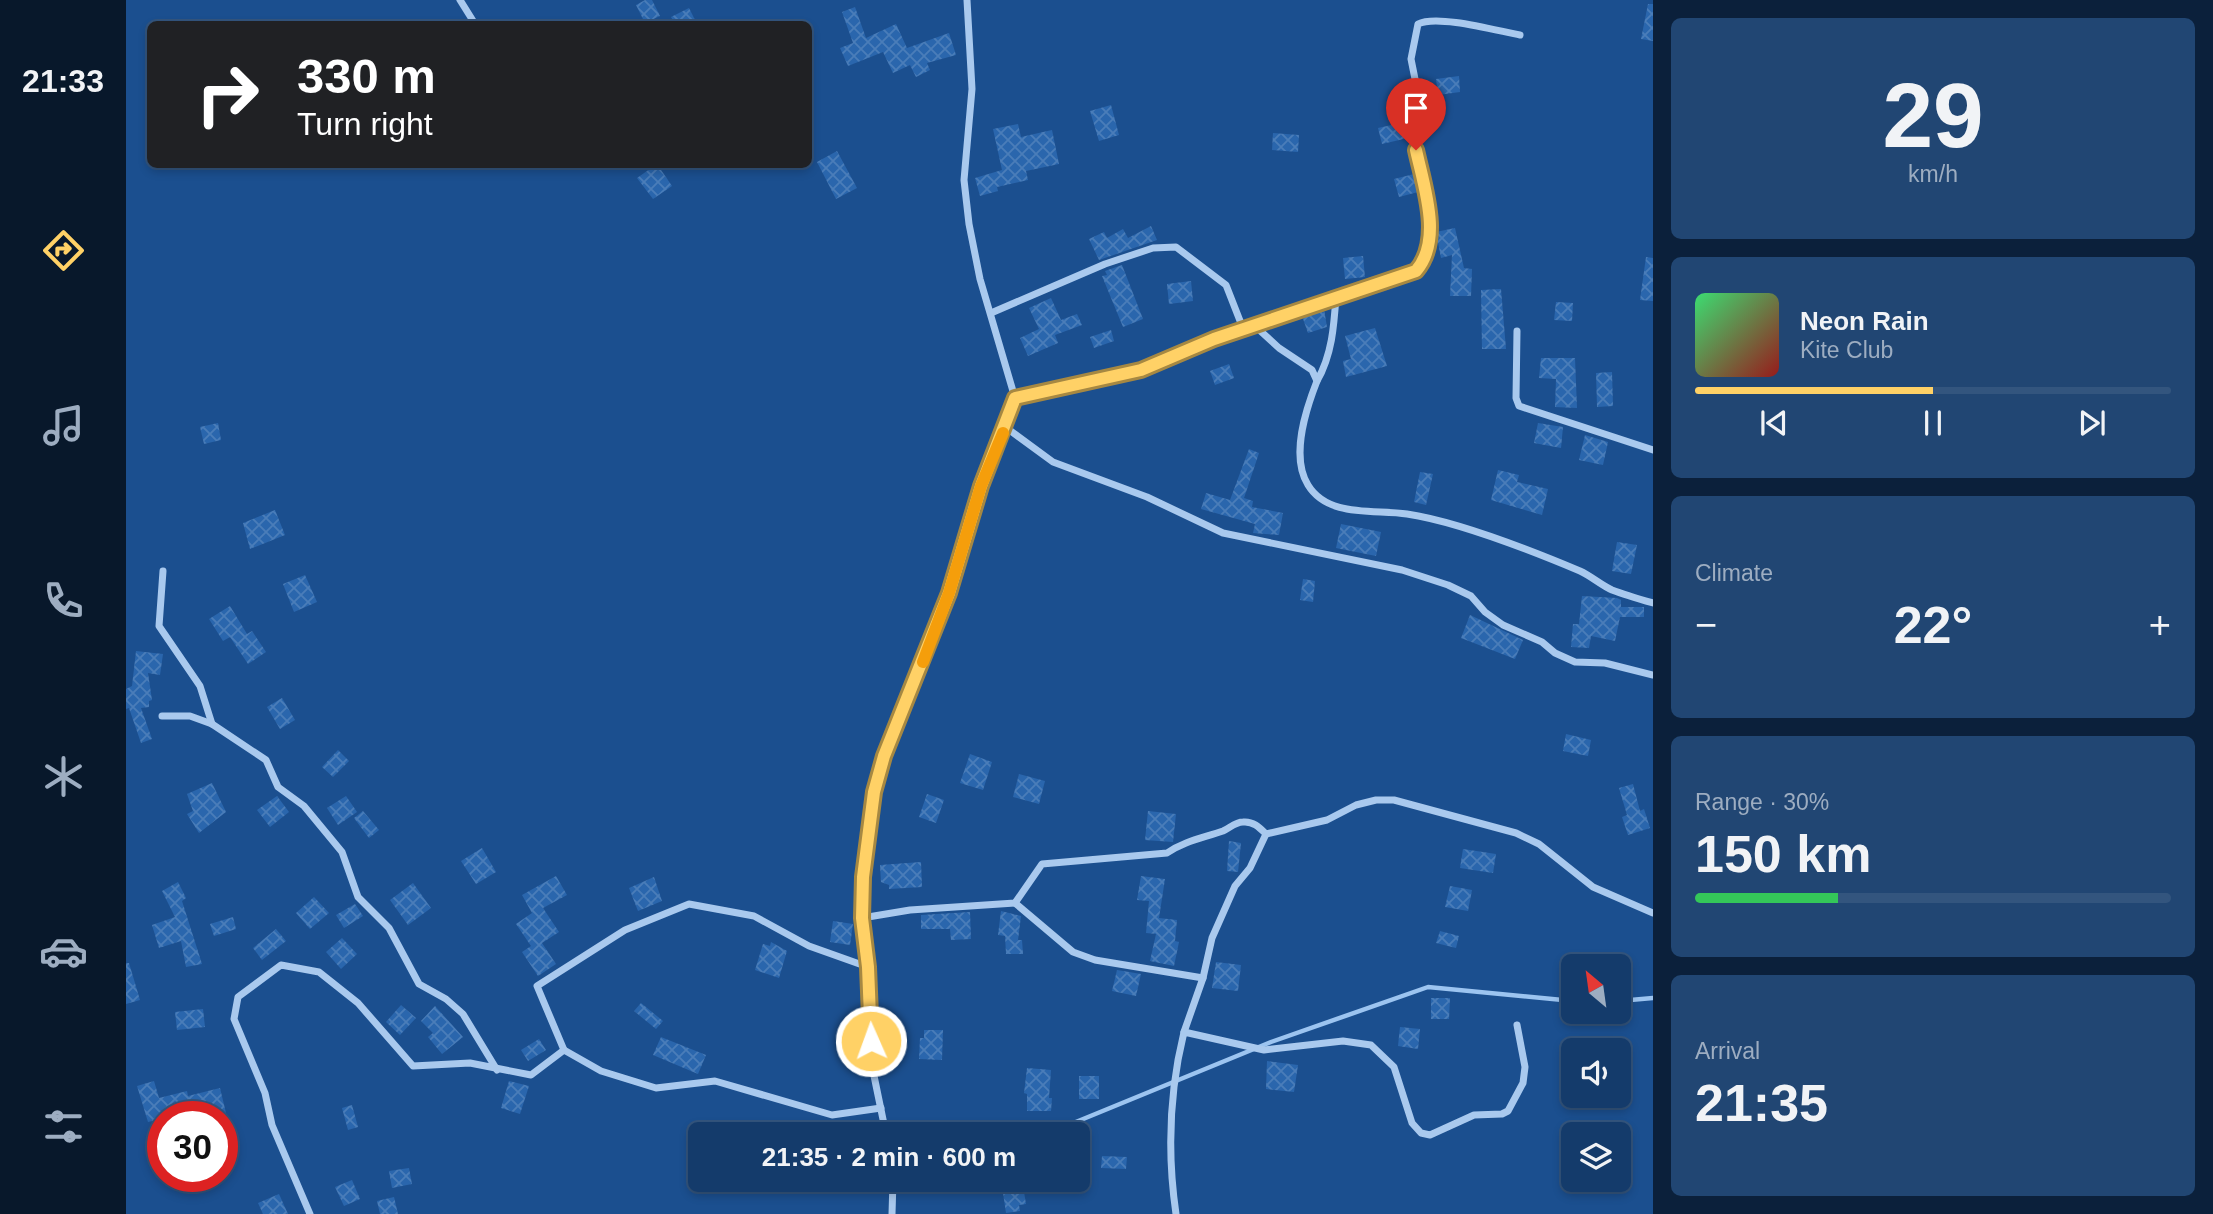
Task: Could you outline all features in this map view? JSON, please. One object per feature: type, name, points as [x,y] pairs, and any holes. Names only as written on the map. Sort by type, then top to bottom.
[{"type":"street","points":[[460,0],[473,21]]},
{"type":"street","points":[[884,1122],[872,1066],[868,967],[862,918],[863,877],[873,804],[884,756],[949,593],[981,486],[1002,438],[1015,398],[980,279],[964,180],[972,89],[967,0]]},
{"type":"street","points":[[1015,398],[1141,370],[1214,339],[1416,271],[1430,249],[1425,190],[1413,131],[1419,99],[1411,59],[1418,24],[1466,24],[1520,35]]},
{"type":"street","points":[[991,313],[1105,264],[1153,248],[1176,247],[1226,285],[1244,331]]},
{"type":"street","points":[[1336,296],[1325,367],[1302,421],[1304,476],[1308,486],[1334,505],[1360,512],[1406,514],[1456,526],[1582,572],[1611,589],[1653,603]]},
{"type":"street","points":[[1255,327],[1279,348],[1312,370],[1317,381]]},
{"type":"street","points":[[1517,331],[1516,398],[1519,406],[1653,450]]},
{"type":"street","points":[[1004,426],[1053,462],[1137,493],[1223,533],[1402,570],[1447,584],[1471,596],[1485,612],[1503,625],[1549,646],[1555,653],[1575,662],[1605,663],[1653,675]]},
{"type":"street","points":[[163,571],[159,626],[200,686],[212,724]]},
{"type":"street","points":[[162,716],[190,716],[212,724],[266,760],[278,787],[304,806],[342,852],[358,897],[389,928],[419,984],[446,999],[463,1014],[497,1070]]},
{"type":"street","points":[[1266,834],[1327,820],[1376,800],[1394,800],[1516,833],[1539,844],[1593,887],[1653,913]]},
{"type":"street","points":[[1015,903],[1042,864],[1167,853],[1180,844],[1245,821],[1256,824],[1266,834]]},
{"type":"street","points":[[1176,1214],[1169,1150],[1174,1074],[1212,938],[1235,886],[1250,868],[1266,834]]},
{"type":"street","points":[[862,918],[910,910],[1015,903],[1073,952],[1095,960],[1203,978]]},
{"type":"street","points":[[868,967],[810,946],[754,916],[689,904],[625,930],[537,986],[564,1050],[601,1071],[656,1088],[715,1081],[832,1115],[881,1108]]},
{"type":"street","points":[[310,1214],[272,1125],[265,1093],[234,1019],[238,997],[281,965],[319,972],[358,1003],[414,1066],[470,1063],[531,1075],[564,1050]]},
{"type":"street","points":[[1184,1032],[1264,1050],[1343,1041],[1371,1045],[1394,1067],[1412,1123],[1421,1133],[1430,1135],[1474,1115],[1502,1114],[1508,1111],[1523,1083],[1525,1067],[1517,1025]]},
{"type":"street","points":[[892,1214],[893,1192]]},
{"type":"building","points":[[652,0],[660,16],[644,21],[636,5]]},
{"type":"building","points":[[1648,4],[1653,4],[1653,41],[1641,39]]},
{"type":"building","points":[[855,7],[866,38],[896,24],[907,48],[949,33],[956,55],[927,63],[930,70],[916,77],[910,65],[893,73],[883,52],[848,66],[840,48],[853,43],[842,12]]},
{"type":"building","points":[[689,8],[696,21],[673,21],[671,17]]},
{"type":"building","points":[[1459,76],[1460,92],[1438,95],[1436,79]]},
{"type":"building","points":[[1111,105],[1119,135],[1099,141],[1090,111]]},
{"type":"building","points":[[1405,122],[1408,138],[1382,144],[1378,128]]},
{"type":"building","points":[[1018,124],[1021,137],[1052,130],[1059,164],[1026,171],[1028,180],[997,187],[998,191],[980,196],[975,178],[1002,170],[993,129]]},
{"type":"building","points":[[1273,133],[1299,135],[1298,152],[1272,150]]},
{"type":"building","points":[[837,151],[857,188],[836,199],[817,162]]},
{"type":"building","points":[[651,168],[660,168],[672,186],[653,199],[637,178]]},
{"type":"building","points":[[1414,174],[1418,192],[1399,197],[1394,179]]},
{"type":"building","points":[[1151,226],[1157,240],[1099,260],[1089,239],[1104,232],[1107,238],[1123,229],[1128,238]]},
{"type":"building","points":[[1455,228],[1464,268],[1472,269],[1471,296],[1450,296],[1452,255],[1441,258],[1436,232]]},
{"type":"building","points":[[1363,256],[1365,277],[1345,279],[1343,258]]},
{"type":"building","points":[[1646,257],[1653,258],[1653,301],[1640,300]]},
{"type":"building","points":[[1122,265],[1143,319],[1123,327],[1102,276],[1107,275],[1105,271]]},
{"type":"building","points":[[1191,281],[1193,301],[1169,304],[1167,284]]},
{"type":"building","points":[[1501,289],[1506,349],[1482,349],[1481,290]]},
{"type":"building","points":[[1051,298],[1061,320],[1077,314],[1082,325],[1055,335],[1058,343],[1028,356],[1020,338],[1039,329],[1029,308]]},
{"type":"building","points":[[1556,302],[1573,303],[1572,321],[1554,320]]},
{"type":"building","points":[[1324,309],[1327,327],[1308,333],[1302,316]]},
{"type":"building","points":[[1375,328],[1387,366],[1346,377],[1343,361],[1351,359],[1345,336]]},
{"type":"building","points":[[1111,330],[1114,341],[1094,348],[1090,337]]},
{"type":"building","points":[[1541,358],[1575,358],[1577,408],[1555,407],[1556,379],[1539,378]]},
{"type":"building","points":[[1229,364],[1234,378],[1215,385],[1210,371]]},
{"type":"building","points":[[1612,372],[1613,406],[1597,407],[1596,373]]},
{"type":"building","points":[[218,423],[221,440],[204,444],[200,427]]},
{"type":"building","points":[[1538,423],[1563,427],[1561,448],[1534,443]]},
{"type":"building","points":[[1585,435],[1608,442],[1603,465],[1579,460]]},
{"type":"building","points":[[1249,449],[1259,453],[1244,498],[1253,501],[1252,507],[1283,513],[1279,535],[1253,533],[1255,524],[1201,509],[1206,493],[1230,500]]},
{"type":"building","points":[[1498,470],[1519,475],[1517,482],[1548,489],[1542,515],[1491,500]]},
{"type":"building","points":[[1420,472],[1433,474],[1426,505],[1414,502]]},
{"type":"building","points":[[275,510],[285,535],[250,549],[243,523]]},
{"type":"building","points":[[1341,524],[1381,532],[1376,556],[1336,548]]},
{"type":"building","points":[[1617,542],[1637,545],[1631,574],[1612,571]]},
{"type":"building","points":[[305,575],[317,602],[294,612],[283,584]]},
{"type":"building","points":[[1303,579],[1315,581],[1313,602],[1300,600]]},
{"type":"building","points":[[1582,596],[1617,598],[1621,600],[1621,607],[1644,607],[1644,617],[1620,617],[1615,641],[1591,636],[1589,648],[1571,647],[1573,624],[1579,624]]},
{"type":"building","points":[[230,606],[247,634],[252,631],[266,652],[248,664],[230,637],[223,641],[209,619]]},
{"type":"building","points":[[1470,615],[1523,640],[1515,659],[1461,638]]},
{"type":"building","points":[[136,651],[163,654],[160,675],[148,673],[152,700],[149,701],[149,707],[141,708],[152,739],[141,743],[129,708],[126,709],[126,689],[132,686]]},
{"type":"building","points":[[282,698],[295,720],[280,729],[267,707]]},
{"type":"building","points":[[1566,734],[1591,740],[1588,756],[1563,751]]},
{"type":"building","points":[[338,750],[349,761],[333,777],[322,767]]},
{"type":"building","points":[[970,754],[992,762],[983,790],[960,783]]},
{"type":"building","points":[[1019,774],[1045,781],[1039,804],[1013,797]]},
{"type":"building","points":[[212,783],[226,812],[199,833],[187,814],[193,811],[187,794]]},
{"type":"building","points":[[1633,784],[1640,811],[1644,809],[1650,828],[1628,835],[1622,817],[1627,815],[1619,788]]},
{"type":"building","points":[[927,794],[944,800],[936,823],[919,817]]},
{"type":"building","points":[[277,796],[289,812],[270,827],[257,810]]},
{"type":"building","points":[[346,796],[357,812],[338,825],[327,808]]},
{"type":"building","points":[[363,811],[379,830],[369,838],[354,818]]},
{"type":"building","points":[[1148,811],[1176,814],[1173,842],[1145,840]]},
{"type":"building","points":[[1229,841],[1241,843],[1238,872],[1227,871]]},
{"type":"building","points":[[482,848],[496,872],[476,884],[461,861]]},
{"type":"building","points":[[1463,849],[1496,854],[1493,873],[1460,868]]},
{"type":"building","points":[[921,862],[922,887],[889,889],[889,885],[881,882],[880,865]]},
{"type":"building","points":[[556,876],[567,895],[543,908],[559,932],[542,943],[556,964],[538,976],[522,952],[531,946],[516,924],[532,913],[522,895]]},
{"type":"building","points":[[1141,876],[1165,879],[1159,918],[1177,920],[1175,941],[1179,942],[1174,966],[1150,961],[1156,934],[1146,933],[1149,901],[1137,900]]},
{"type":"building","points":[[654,877],[662,901],[638,911],[629,888]]},
{"type":"building","points":[[178,882],[186,898],[182,901],[202,964],[186,967],[181,941],[159,948],[152,925],[175,917],[162,891]]},
{"type":"building","points":[[413,883],[431,908],[408,925],[390,900]]},
{"type":"building","points":[[1450,886],[1472,890],[1468,911],[1445,907]]},
{"type":"building","points":[[314,897],[329,913],[310,929],[296,913]]},
{"type":"building","points":[[355,904],[363,916],[344,928],[336,915]]},
{"type":"building","points":[[1001,911],[1021,916],[1018,940],[1022,940],[1023,954],[1006,954],[1005,936],[998,935]]},
{"type":"building","points":[[970,912],[971,939],[951,940],[950,929],[921,929],[921,915]]},
{"type":"building","points":[[233,917],[236,929],[214,936],[210,924]]},
{"type":"building","points":[[833,921],[853,924],[850,945],[830,942]]},
{"type":"building","points":[[276,929],[286,941],[262,960],[253,948]]},
{"type":"building","points":[[1440,931],[1459,936],[1456,948],[1436,943]]},
{"type":"building","points":[[342,938],[357,954],[341,969],[326,952]]},
{"type":"building","points":[[771,942],[787,951],[779,978],[755,970],[763,944],[770,946]]},
{"type":"building","points":[[1216,962],[1241,965],[1238,991],[1212,988]]},
{"type":"building","points":[[126,963],[129,963],[140,1000],[126,1004]]},
{"type":"building","points":[[1117,970],[1141,974],[1136,996],[1112,991]]},
{"type":"building","points":[[1431,998],[1450,998],[1449,1019],[1431,1019]]},
{"type":"building","points":[[641,1003],[663,1021],[656,1029],[634,1011]]},
{"type":"building","points":[[401,1005],[416,1018],[400,1035],[386,1022]]},
{"type":"building","points":[[435,1006],[463,1037],[442,1054],[428,1037],[433,1033],[421,1021]]},
{"type":"building","points":[[203,1009],[205,1027],[177,1030],[175,1012]]},
{"type":"building","points":[[1400,1027],[1420,1029],[1418,1049],[1398,1046]]},
{"type":"building","points":[[924,1030],[943,1030],[942,1060],[919,1059],[920,1038],[924,1038]]},
{"type":"building","points":[[661,1037],[706,1055],[698,1074],[653,1055]]},
{"type":"building","points":[[539,1039],[546,1050],[528,1061],[521,1050]]},
{"type":"building","points":[[1267,1061],[1298,1065],[1294,1092],[1266,1089]]},
{"type":"building","points":[[1027,1068],[1051,1070],[1051,1111],[1027,1111],[1027,1094],[1024,1093]]},
{"type":"building","points":[[1079,1076],[1099,1076],[1099,1099],[1079,1099]]},
{"type":"building","points":[[154,1081],[159,1098],[187,1091],[188,1096],[220,1088],[223,1101],[147,1101],[147,1119],[137,1086]]},
{"type":"building","points":[[509,1081],[529,1086],[520,1114],[501,1108]]},
{"type":"building","points":[[352,1105],[358,1127],[348,1130],[342,1108]]},
{"type":"building","points":[[1102,1156],[1127,1157],[1126,1169],[1101,1168]]},
{"type":"building","points":[[409,1168],[412,1184],[392,1188],[389,1171]]},
{"type":"building","points":[[352,1180],[360,1199],[344,1206],[335,1187]]},
{"type":"building","points":[[1003,1192],[1024,1192],[1026,1204],[1019,1205],[1020,1211],[1006,1213]]},
{"type":"building","points":[[279,1194],[288,1214],[263,1214],[258,1203]]},
{"type":"building","points":[[394,1197],[398,1214],[380,1214],[377,1201]]},
{"type":"waterway","points":[[1076,1122],[1271,1042],[1428,987],[1561,1000]]},
{"type":"waterway","points":[[1631,1000],[1653,998]]},
{"type":"slow traffic","points":[[923,662],[949,593],[981,486],[1003,433]]},
{"type":"route","points":[[871,1041],[868,967],[862,918],[863,877],[874,792],[884,756],[949,593],[981,486],[1002,438],[1015,398],[1141,370],[1214,339],[1416,271],[1430,249],[1425,190],[1416,150]]}]
